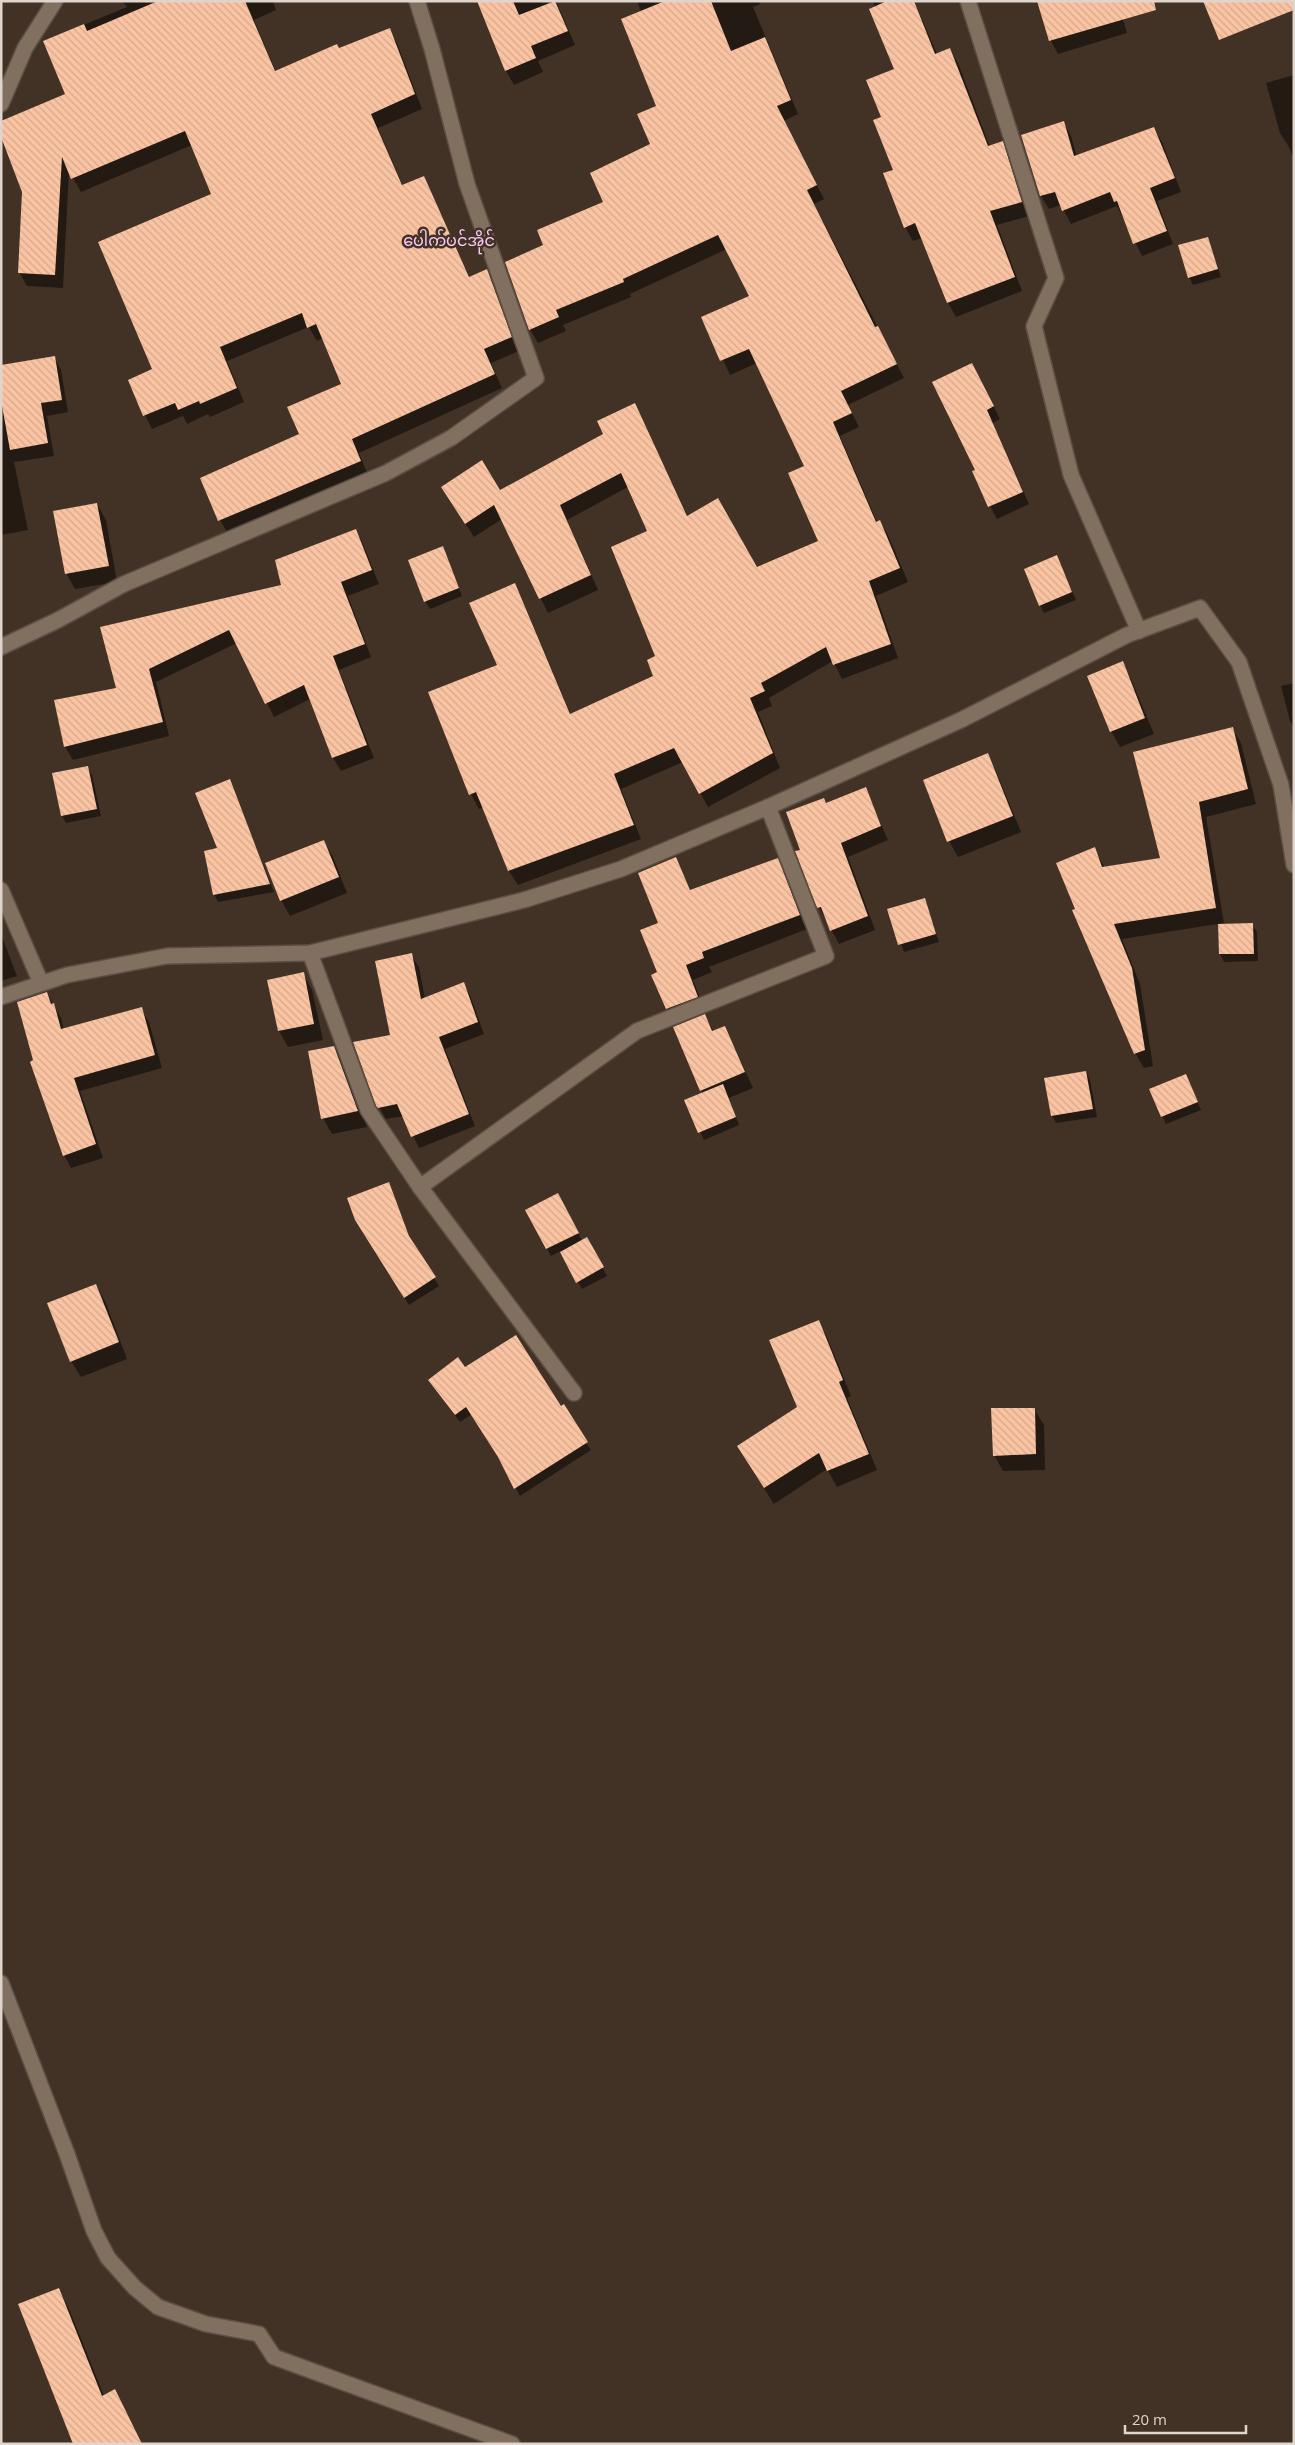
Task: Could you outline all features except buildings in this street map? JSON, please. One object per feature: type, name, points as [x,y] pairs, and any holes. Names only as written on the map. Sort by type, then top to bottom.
[{"type":"street","points":[[1,104],[25,48],[54,1]]},
{"type":"street","points":[[1,647],[58,620],[124,584],[386,473],[451,438],[536,378],[468,184],[432,49],[417,1]]},
{"type":"street","points":[[968,1],[1056,278],[1034,326],[1071,475],[1139,631]]},
{"type":"street","points":[[1,996],[66,975],[167,956],[310,953],[524,900],[621,869],[768,808],[961,720],[1127,635],[1200,608],[1239,662],[1287,785],[1294,865]]},
{"type":"street","points":[[420,1187],[637,1031],[826,956],[768,808]]},
{"type":"street","points":[[1,890],[41,983]]},
{"type":"street","points":[[310,953],[368,1110],[420,1187],[574,1393]]},
{"type":"street","points":[[1,1983],[67,2154],[94,2231],[108,2258],[135,2288],[158,2307],[206,2324],[259,2334],[274,2357],[512,2444]]},
{"type":"district","name":"ပေါက်ပင်အိုင်","points":[[449,240]]}]
